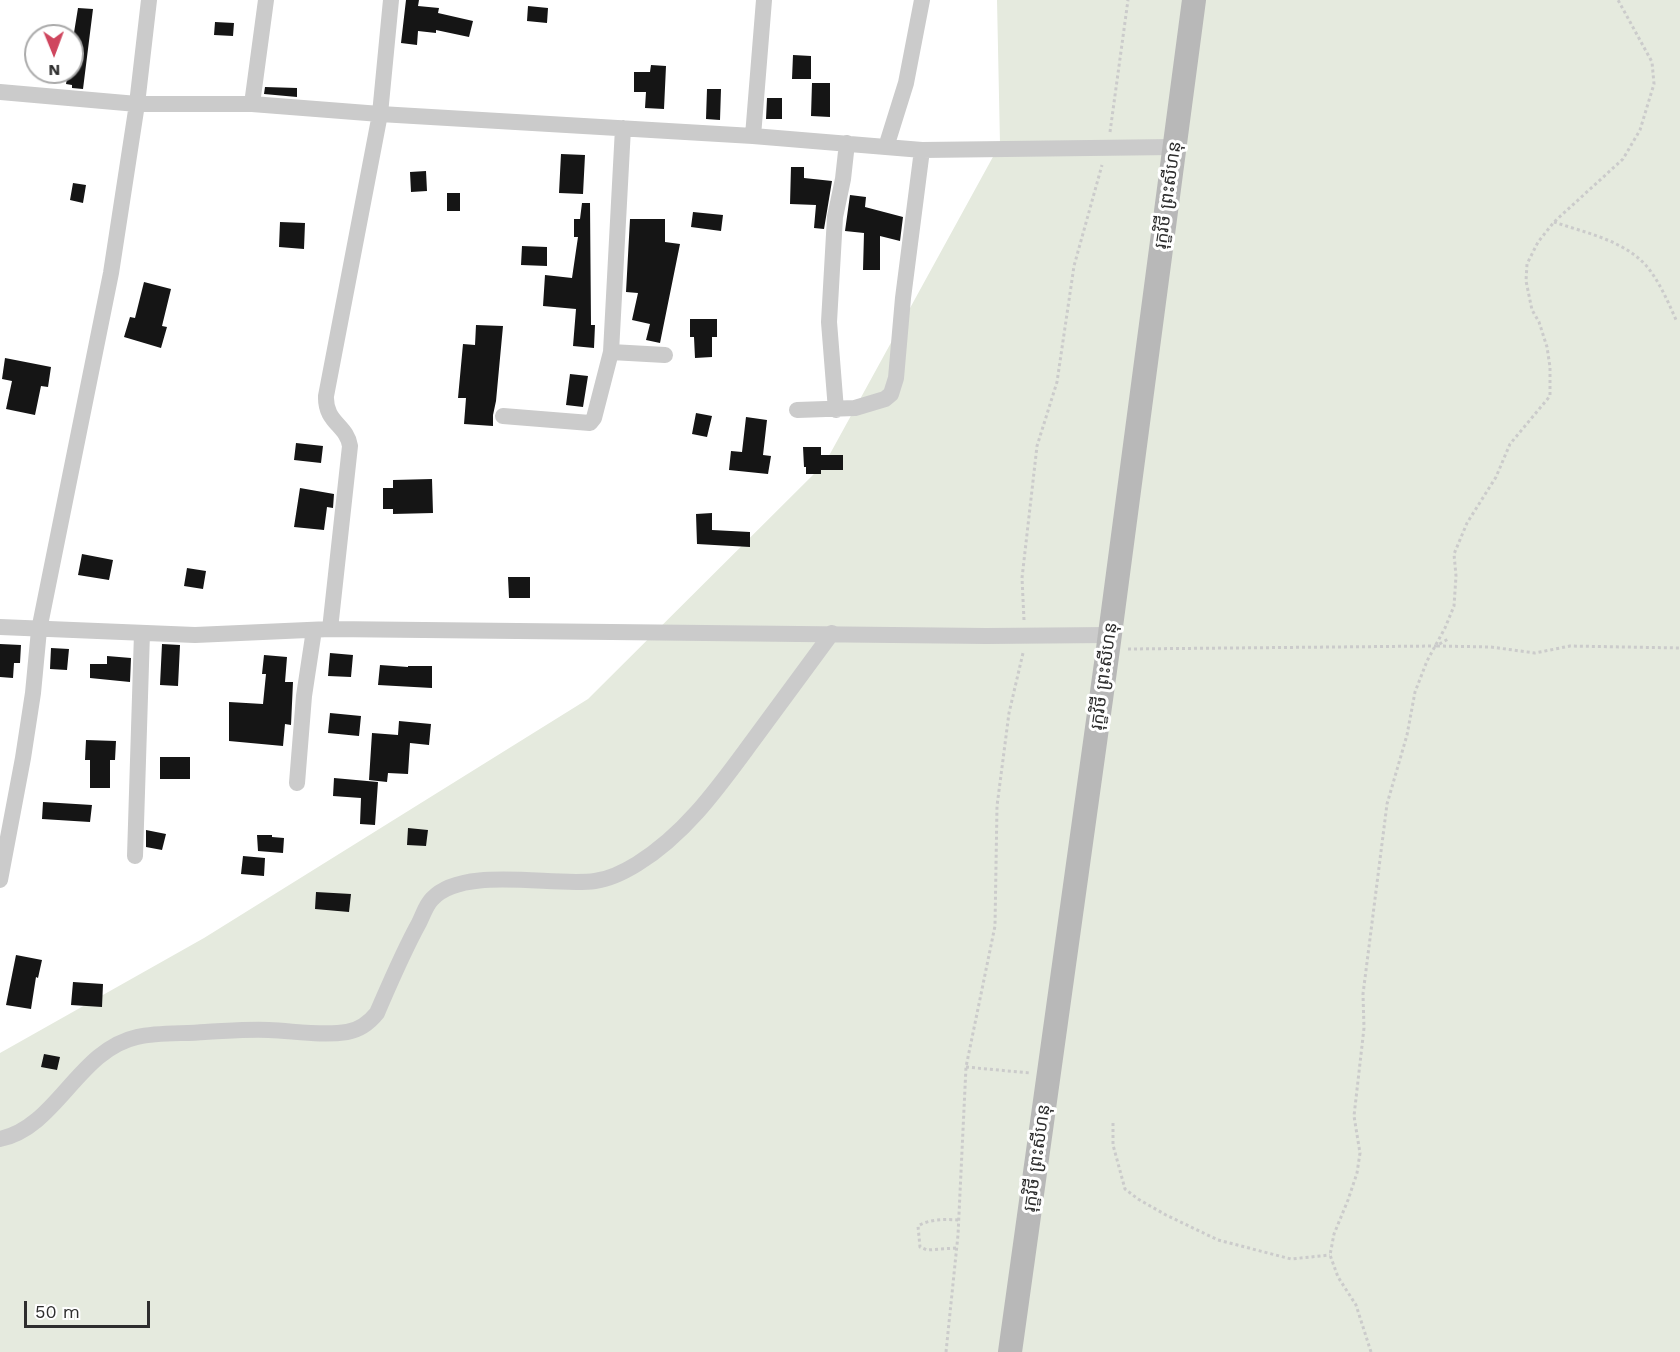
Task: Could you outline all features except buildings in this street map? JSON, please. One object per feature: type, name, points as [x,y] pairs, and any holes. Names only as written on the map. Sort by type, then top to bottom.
[{"type":"street","points":[[0,880],[23,758],[33,693],[39,630],[111,273],[137,104],[149,0]]},
{"type":"street","points":[[252,104],[266,0]]},
{"type":"street","points":[[297,783],[304,696],[322,629],[350,446],[348,437],[329,415],[326,396],[380,114],[391,0]]},
{"type":"street","points":[[753,136],[764,0]]},
{"type":"street","points":[[886,147],[906,83],[922,0]]},
{"type":"street","name":"រុក្ខវិថី ព្រះសីហនុ","points":[[1010,1352],[1109,642],[1194,0]]},
{"type":"street","points":[[0,92],[137,104],[252,104],[380,114],[847,142],[922,150],[1174,147]]},
{"type":"street","points":[[503,416],[590,423],[594,418],[610,351],[623,128]]},
{"type":"street","points":[[836,410],[829,322],[835,217],[843,179],[847,142]]},
{"type":"street","points":[[797,410],[855,408],[885,399],[894,389],[910,231],[922,150]]},
{"type":"street","points":[[610,351],[665,355]]},
{"type":"street","points":[[0,627],[195,635],[322,629],[1027,635],[1109,642]]},
{"type":"street","points":[[135,856],[142,633]]},
{"type":"street","points":[[0,1139],[9,1137],[33,1124],[85,1069],[114,1046],[136,1037],[246,1029],[328,1033],[359,1029],[370,1022],[377,1013],[407,945],[432,900],[449,888],[462,883],[491,880],[594,881],[611,878],[638,864],[680,831],[708,800],[832,633]]},
{"type":"path","points":[[946,1352],[958,1220],[966,1067],[995,926],[997,806],[1009,713],[1027,635],[1022,609],[1022,578],[1037,446],[1057,382],[1074,266],[1107,147],[1128,0]]},
{"type":"path","points":[[1371,1352],[1356,1305],[1338,1277],[1330,1255],[1334,1234],[1351,1191],[1360,1154],[1353,1116],[1364,1028],[1363,994],[1387,804],[1407,735],[1415,692],[1427,661],[1454,606],[1456,576],[1454,554],[1467,523],[1496,477],[1510,444],[1550,396],[1547,347],[1539,322],[1532,310],[1526,281],[1527,264],[1538,242],[1554,222],[1623,159],[1640,129],[1654,84],[1652,62],[1618,0]]},
{"type":"path","points":[[1554,222],[1609,240],[1631,252],[1648,267],[1677,322]]},
{"type":"path","points":[[1436,646],[1448,639]]},
{"type":"path","points":[[1109,642],[1491,647],[1534,653],[1570,646],[1680,648]]},
{"type":"path","points":[[966,1067],[1049,1074]]},
{"type":"path","points":[[1113,1123],[1113,1146],[1125,1189],[1138,1199],[1218,1240],[1290,1259],[1330,1255]]},
{"type":"path","points":[[956,1248],[927,1250],[920,1247],[918,1226],[924,1222],[958,1220]]},
{"type":"shaded area","points":[[997,0],[1680,0],[1680,1352],[0,1352],[0,1053],[204,938],[588,699],[825,463],[1000,144]]}]
